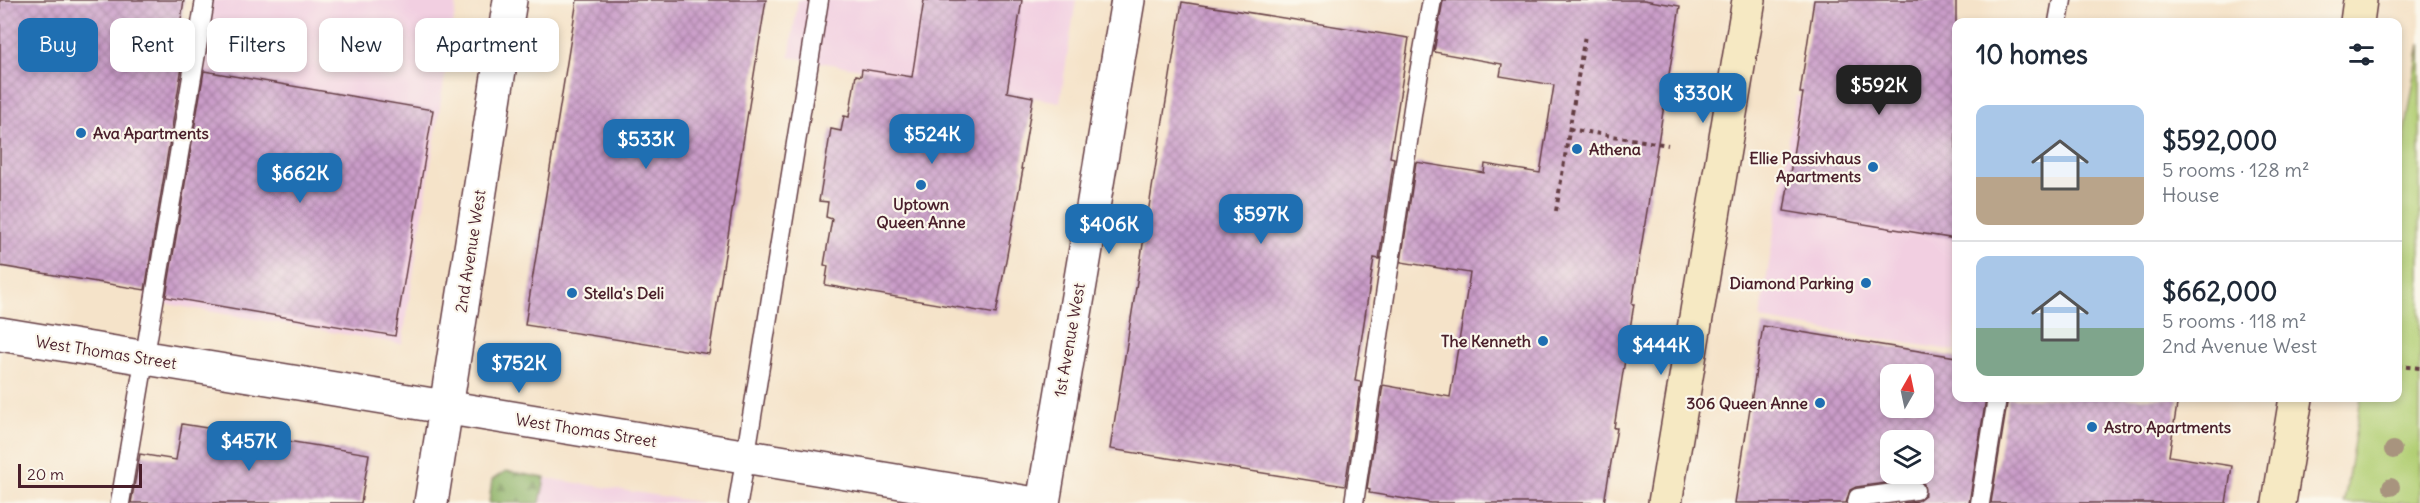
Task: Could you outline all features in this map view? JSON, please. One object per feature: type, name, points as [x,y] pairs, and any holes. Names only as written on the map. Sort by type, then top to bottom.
[{"type":"main road","points":[[1665,503],[1749,0]]},
{"type":"main road","points":[[2358,18],[2360,0]]},
{"type":"main road","points":[[2279,503],[2295,402]]},
{"type":"street","name":"2nd Avenue West","points":[[431,503],[510,0]]},
{"type":"street","name":"1st Avenue West","points":[[1043,503],[1061,384],[1128,0]]},
{"type":"street","name":"West Thomas Street","points":[[0,334],[1029,503]]},
{"type":"lane","points":[[120,503],[205,0]]},
{"type":"lane","points":[[738,503],[819,0]]},
{"type":"lane","points":[[1354,503],[1415,96],[1432,0]]},
{"type":"lane","points":[[1980,503],[1996,402]]},
{"type":"lane","points":[[1857,503],[1858,498],[1915,490]]},
{"type":"path","points":[[1556,211],[1585,35]]},
{"type":"path","points":[[1569,129],[1668,145]]},
{"type":"path","points":[[2402,366],[2420,368]]},
{"type":"shaded area","points":[[195,0],[457,0],[454,18],[415,18],[415,72],[445,72],[402,344],[144,300],[183,72],[195,72],[195,18],[192,18]]},
{"type":"shaded area","points":[[798,0],[1076,0],[1060,102],[789,57]]},
{"type":"shaded area","points":[[1796,96],[1952,120],[1952,350],[1760,319]]},
{"type":"shaded area","points":[[545,478],[705,503],[540,503]]},
{"type":"green space","points":[[2420,44],[2420,503],[2344,503],[2360,402],[2402,402],[2402,152]]},
{"type":"green space","points":[[506,471],[545,478],[540,503],[489,503],[492,480]]},
{"type":"building","name":"Ava Apartments","points":[[0,0],[184,0],[181,18],[110,18],[110,72],[181,72],[145,290],[0,266]]},
{"type":"building","points":[[577,0],[766,0],[709,354],[525,325]]},
{"type":"building","name":"Uptown Queen Anne","points":[[924,0],[1022,0],[1007,92],[1033,97],[1021,169],[1023,169],[996,314],[825,285],[828,266],[824,265],[832,219],[826,217],[828,202],[819,201],[831,129],[841,131],[844,116],[849,117],[856,75],[861,76],[862,69],[912,77]]},
{"type":"building","points":[[1443,0],[1644,0],[1680,6],[1632,304],[1634,304],[1614,428],[1617,428],[1604,503],[1430,503],[1369,493],[1370,490],[1367,489],[1383,385],[1450,397],[1470,273],[1401,262],[1416,162],[1484,173],[1485,164],[1540,173],[1554,85],[1500,76],[1502,64],[1434,52]]},
{"type":"building","points":[[1814,0],[1956,0],[1956,18],[1952,18],[1952,238],[1784,211],[1803,93],[1800,93]]},
{"type":"building","points":[[1182,2],[1409,38],[1390,157],[1394,158],[1379,259],[1374,258],[1355,381],[1361,382],[1345,486],[1110,449]]},
{"type":"building","points":[[204,71],[433,110],[395,336],[166,297]]},
{"type":"building","name":"306 Queen Anne","points":[[1763,326],[1952,356],[1952,402],[1985,402],[1969,503],[1903,503],[1917,501],[1925,495],[1924,484],[1934,484],[1934,430],[1880,430],[1880,484],[1850,490],[1846,503],[1735,503]]},
{"type":"building","name":"Astro Apartments","points":[[2007,402],[2177,402],[2169,456],[2232,466],[2226,503],[1991,503]]},
{"type":"building","points":[[182,424],[369,454],[361,503],[131,503],[140,454],[176,460]]},
{"type":"place","name":"Ava Apartments","points":[[81,133]]},
{"type":"place","name":"Athena","points":[[1577,149]]},
{"type":"place","name":"Ellie Passivhaus Apartments","points":[[1873,167]]},
{"type":"place","name":"Uptown Queen Anne","points":[[921,185]]},
{"type":"place","name":"Diamond Parking","points":[[1866,283]]},
{"type":"place","name":"Stella's Deli","points":[[572,293]]},
{"type":"place","name":"The Kenneth","points":[[1543,341]]},
{"type":"place","name":"306 Queen Anne","points":[[1820,403]]},
{"type":"place","name":"Astro Apartments","points":[[2092,427]]}]
